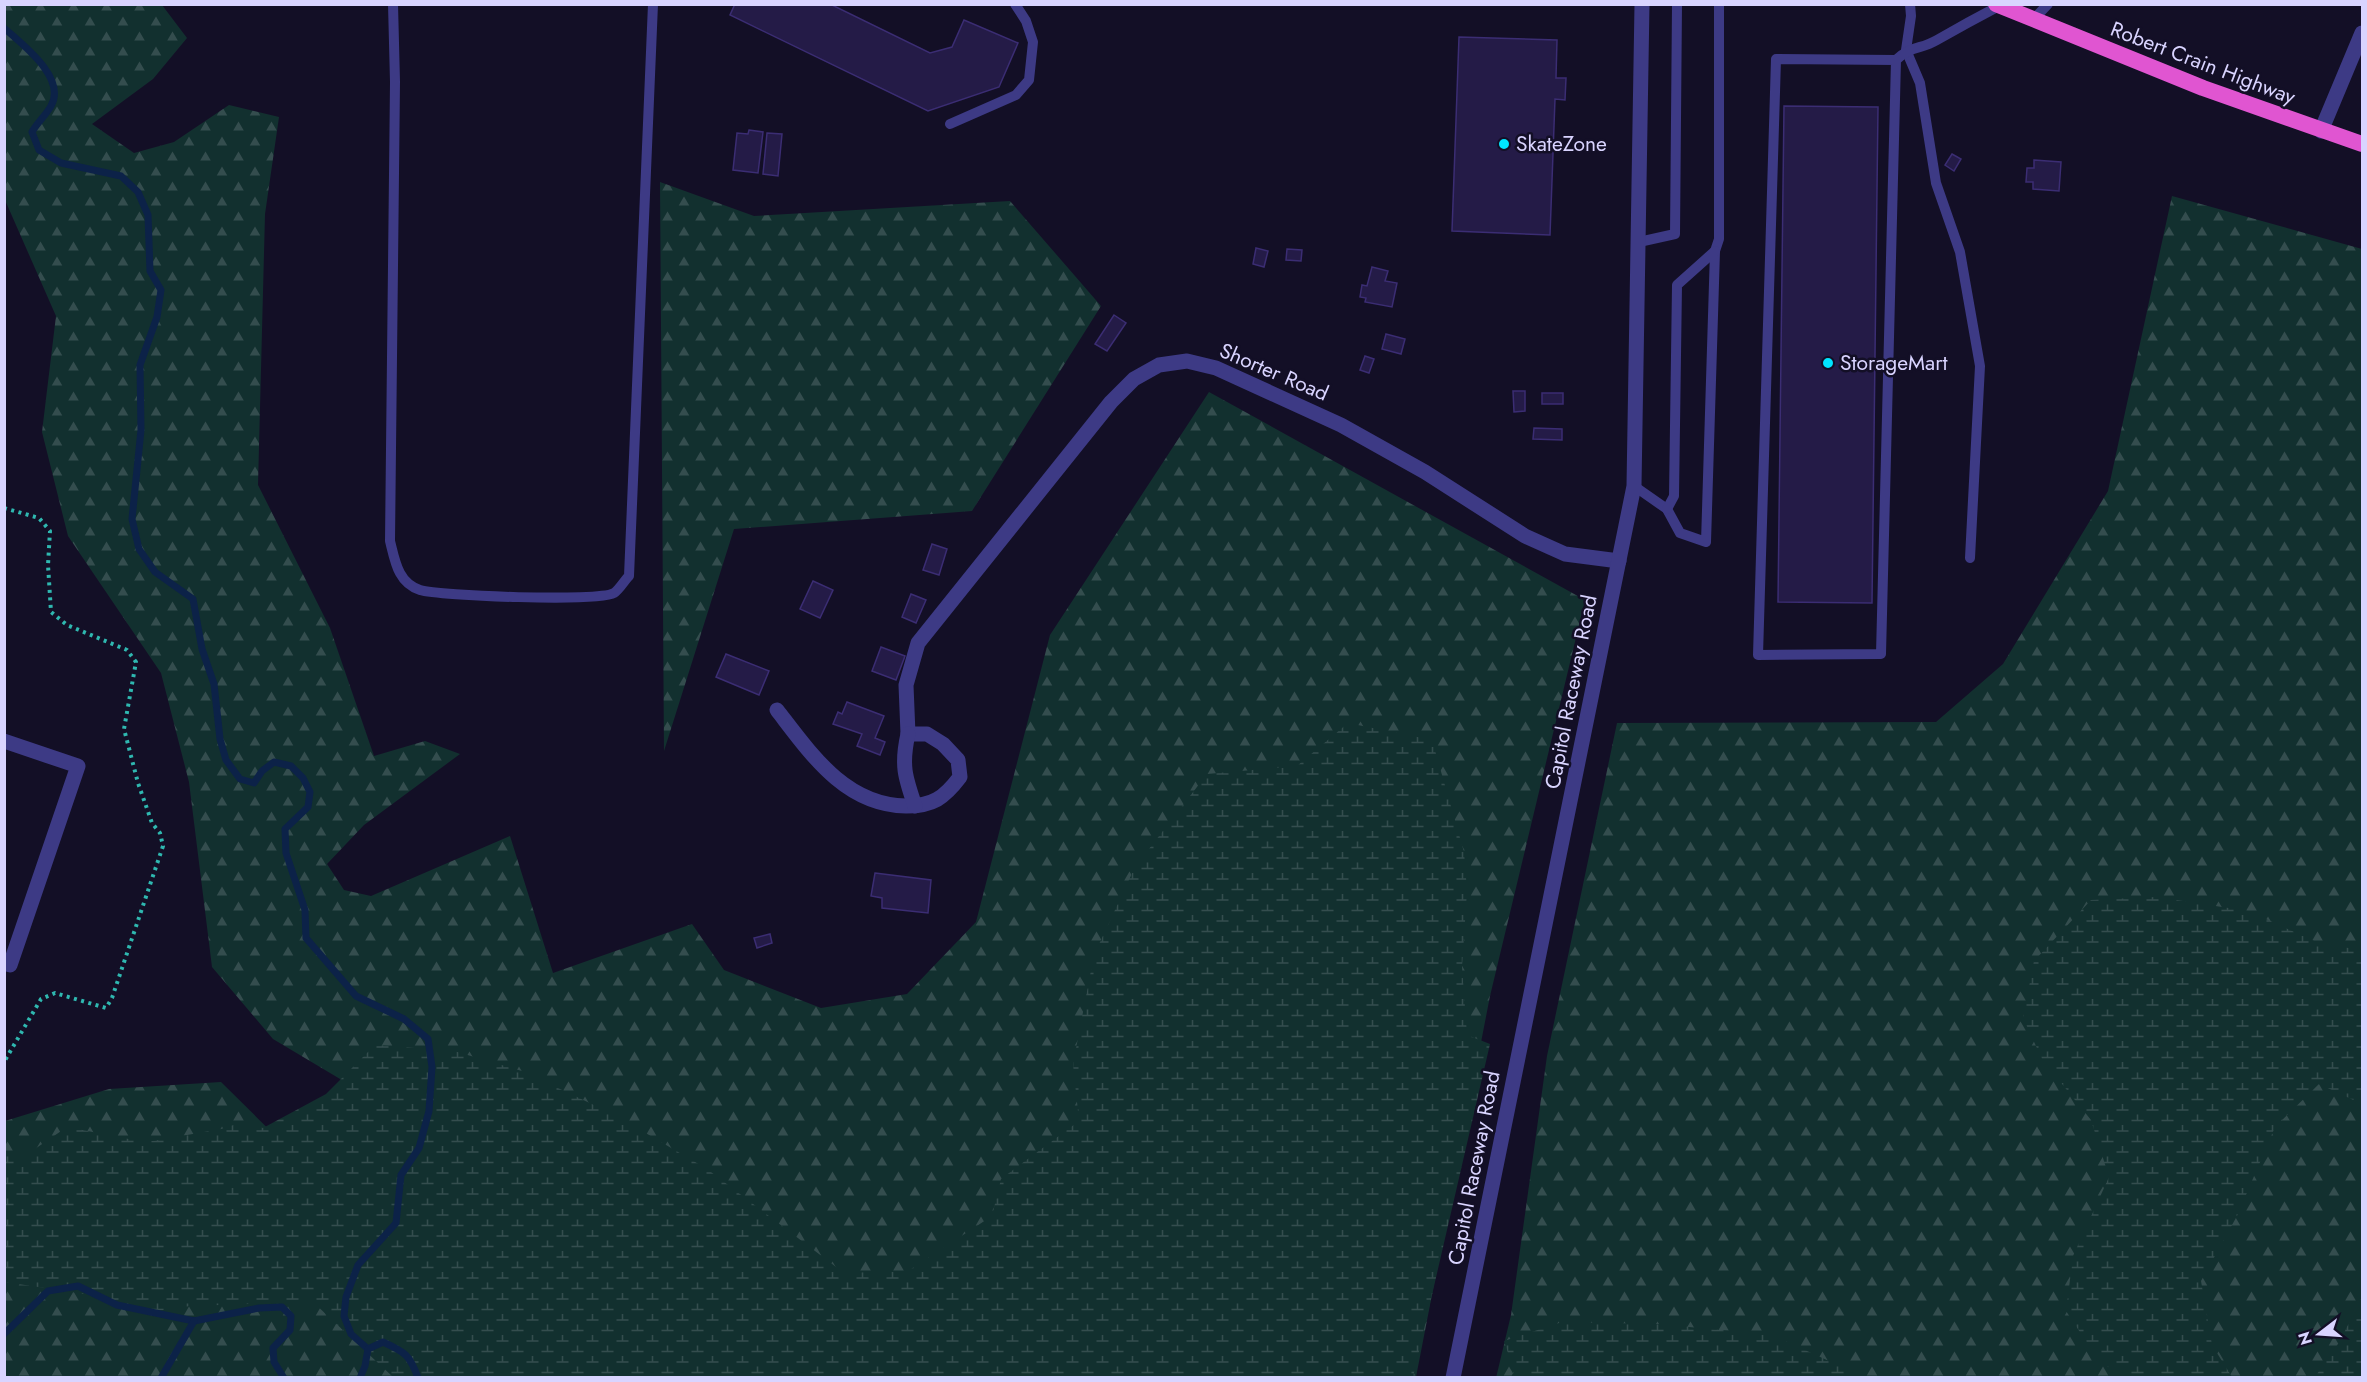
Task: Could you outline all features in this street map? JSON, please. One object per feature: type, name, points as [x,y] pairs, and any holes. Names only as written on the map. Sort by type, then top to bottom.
[{"type":"highway","name":"Robert Crain Highway","points":[[1998,5],[2031,21],[2203,88],[2362,144]]},
{"type":"street","name":"Capitol Raceway Road","points":[[1453,1377],[1634,486],[1642,4]]},
{"type":"street","points":[[2321,131],[2362,33]]},
{"type":"street","name":"Shorter Road","points":[[915,806],[906,777],[903,757],[908,734],[906,685],[918,643],[1111,402],[1134,379],[1159,365],[1187,361],[1216,368],[1341,425],[1425,472],[1525,536],[1565,555],[1619,561]]},
{"type":"street","points":[[777,710],[813,757],[848,789],[885,806],[915,806],[933,803],[950,790],[960,777],[958,760],[943,744],[927,734],[908,734]]},
{"type":"street","points":[[4,741],[78,766],[10,965],[4,963]]},
{"type":"lane","points":[[393,4],[395,82],[390,542],[399,575],[419,590],[493,597],[590,598],[614,594],[628,576],[653,4]]},
{"type":"lane","points":[[950,124],[1016,95],[1029,80],[1033,42],[1026,21],[1015,4]]},
{"type":"lane","points":[[1639,242],[1675,234],[1677,4]]},
{"type":"lane","points":[[1634,486],[1667,509],[1680,533],[1706,542],[1715,251],[1719,239],[1719,4]]},
{"type":"lane","points":[[1910,4],[1911,16],[1906,50],[1920,83],[1936,183],[1960,252],[1980,366],[1970,558]]},
{"type":"lane","points":[[2031,21],[2048,4]]},
{"type":"lane","points":[[1896,60],[1776,59],[1758,655],[1881,654],[1896,60],[1906,50],[1935,41],[1998,5]]},
{"type":"lane","points":[[1667,509],[1674,496],[1677,285],[1715,251]]},
{"type":"path","points":[[4,508],[39,518],[50,531],[48,565],[51,612],[68,624],[127,650],[136,662],[124,729],[138,783],[152,823],[160,832],[163,846],[112,998],[106,1008],[55,993],[41,999],[4,1062]]},
{"type":"green space","points":[[5,5],[162,5],[187,38],[153,79],[92,124],[134,153],[174,142],[229,105],[279,117],[265,214],[258,485],[330,628],[374,756],[425,741],[460,754],[364,825],[327,864],[344,890],[371,896],[510,836],[553,973],[692,924],[724,970],[821,1008],[907,994],[976,922],[1050,635],[1209,392],[1585,600],[1490,996],[1416,1377],[5,1378],[5,1121],[109,1089],[221,1082],[309,1169],[372,1098],[273,1039],[212,967],[189,782],[161,673],[68,536],[42,432],[56,316],[5,200]]},
{"type":"green space","points":[[660,182],[754,216],[1010,201],[1101,306],[972,511],[734,529],[664,751]]},
{"type":"green space","points":[[2172,196],[2362,249],[2362,1377],[1496,1378],[1511,1315],[1547,1056],[1617,723],[1936,722],[2003,664],[2108,491]]},
{"type":"green space","points":[[1348,723],[1432,740],[1464,852],[1467,891],[1462,967],[1467,1035],[1490,1044],[1413,1377],[393,1377],[313,1302],[190,1306],[145,1313],[105,1297],[5,1282],[5,1153],[29,1153],[67,1127],[139,1141],[153,1141],[221,1129],[243,1122],[263,1128],[326,1094],[375,1045],[454,1051],[522,1071],[615,1115],[707,1169],[844,1273],[908,1271],[992,1216],[1001,1179],[1079,1121],[1073,1064],[1094,955],[1135,867],[1207,774],[1297,766]]},
{"type":"green space","points":[[2157,897],[2248,911],[2321,944],[2362,950],[2362,1104],[2319,1084],[2275,1127],[2237,1216],[2201,1281],[2212,1345],[2232,1377],[2121,1377],[2097,1358],[2066,1311],[2073,1256],[2109,1177],[2091,1120],[2042,1059],[2023,1018],[2034,961],[2091,900]]},
{"type":"green space","points":[[2362,1297],[2362,1377],[2315,1377],[2340,1341]]},
{"type":"green space","points":[[1562,1322],[1658,1324],[1772,1335],[1851,1371],[1859,1377],[1511,1377],[1514,1371],[1504,1341]]},
{"type":"building","points":[[735,4],[830,4],[930,53],[952,47],[964,20],[1018,43],[999,87],[928,111],[730,15]]},
{"type":"building","name":"SkateZone","points":[[1459,37],[1557,40],[1556,78],[1566,78],[1565,100],[1555,99],[1550,235],[1452,231]]},
{"type":"building","name":"StorageMart","points":[[1784,106],[1878,107],[1872,603],[1778,602]]},
{"type":"building","points":[[749,130],[763,132],[758,173],[733,170],[737,133],[748,134]]},
{"type":"building","points":[[767,133],[782,134],[778,176],[763,174]]},
{"type":"building","points":[[1952,154],[1961,159],[1954,171],[1945,165]]},
{"type":"building","points":[[2034,160],[2061,162],[2059,191],[2033,189],[2033,182],[2026,182],[2027,168],[2034,168]]},
{"type":"building","points":[[1256,248],[1268,251],[1264,267],[1253,264]]},
{"type":"building","points":[[1287,249],[1302,250],[1301,261],[1286,260]]},
{"type":"building","points":[[1372,267],[1388,271],[1385,281],[1397,283],[1392,307],[1365,302],[1366,298],[1360,297],[1362,285],[1367,286]]},
{"type":"building","points":[[1114,315],[1126,323],[1107,351],[1095,344]]},
{"type":"building","points":[[1386,334],[1405,339],[1401,354],[1382,349]]},
{"type":"building","points":[[1365,356],[1374,359],[1369,373],[1360,370]]},
{"type":"building","points":[[1513,391],[1525,391],[1525,411],[1514,412]]},
{"type":"building","points":[[1542,393],[1563,393],[1563,404],[1542,404]]},
{"type":"building","points":[[1534,428],[1562,429],[1562,440],[1533,439]]},
{"type":"building","points":[[932,544],[947,549],[939,575],[923,570]]},
{"type":"building","points":[[813,581],[833,590],[820,618],[800,609]]},
{"type":"building","points":[[911,594],[926,600],[916,623],[902,617]]},
{"type":"building","points":[[881,647],[905,656],[896,680],[872,671]]},
{"type":"building","points":[[726,654],[769,671],[759,695],[716,677]]},
{"type":"building","points":[[847,702],[884,716],[875,738],[885,742],[880,755],[857,746],[862,734],[833,724],[838,712],[842,714]]},
{"type":"building","points":[[875,873],[931,880],[928,913],[882,908],[882,898],[871,896]]},
{"type":"building","points":[[770,934],[772,943],[757,948],[754,938]]},
{"type":"waterway","points":[[4,28],[41,63],[53,84],[54,95],[51,106],[32,132],[39,150],[61,163],[121,176],[138,192],[148,215],[150,271],[161,290],[157,317],[140,365],[141,430],[132,519],[139,549],[155,572],[193,599],[202,649],[214,684],[220,739],[226,760],[240,779],[254,783],[262,771],[274,762],[291,766],[303,778],[310,792],[308,807],[285,829],[286,853],[305,910],[306,938],[356,996],[404,1019],[428,1039],[432,1067],[429,1111],[419,1148],[401,1175],[396,1223],[358,1265],[346,1297],[344,1316],[351,1334],[368,1349]]},
{"type":"waterway","points":[[4,1334],[48,1291],[78,1286],[117,1305],[194,1321],[259,1308],[282,1307],[291,1316],[290,1330],[273,1348],[274,1362],[284,1378]]},
{"type":"waterway","points":[[161,1378],[194,1321]]},
{"type":"waterway","points":[[360,1378],[368,1349],[383,1342],[406,1355],[418,1378]]},
{"type":"place","name":"SkateZone","points":[[1504,144]]},
{"type":"place","name":"StorageMart","points":[[1828,363]]}]
